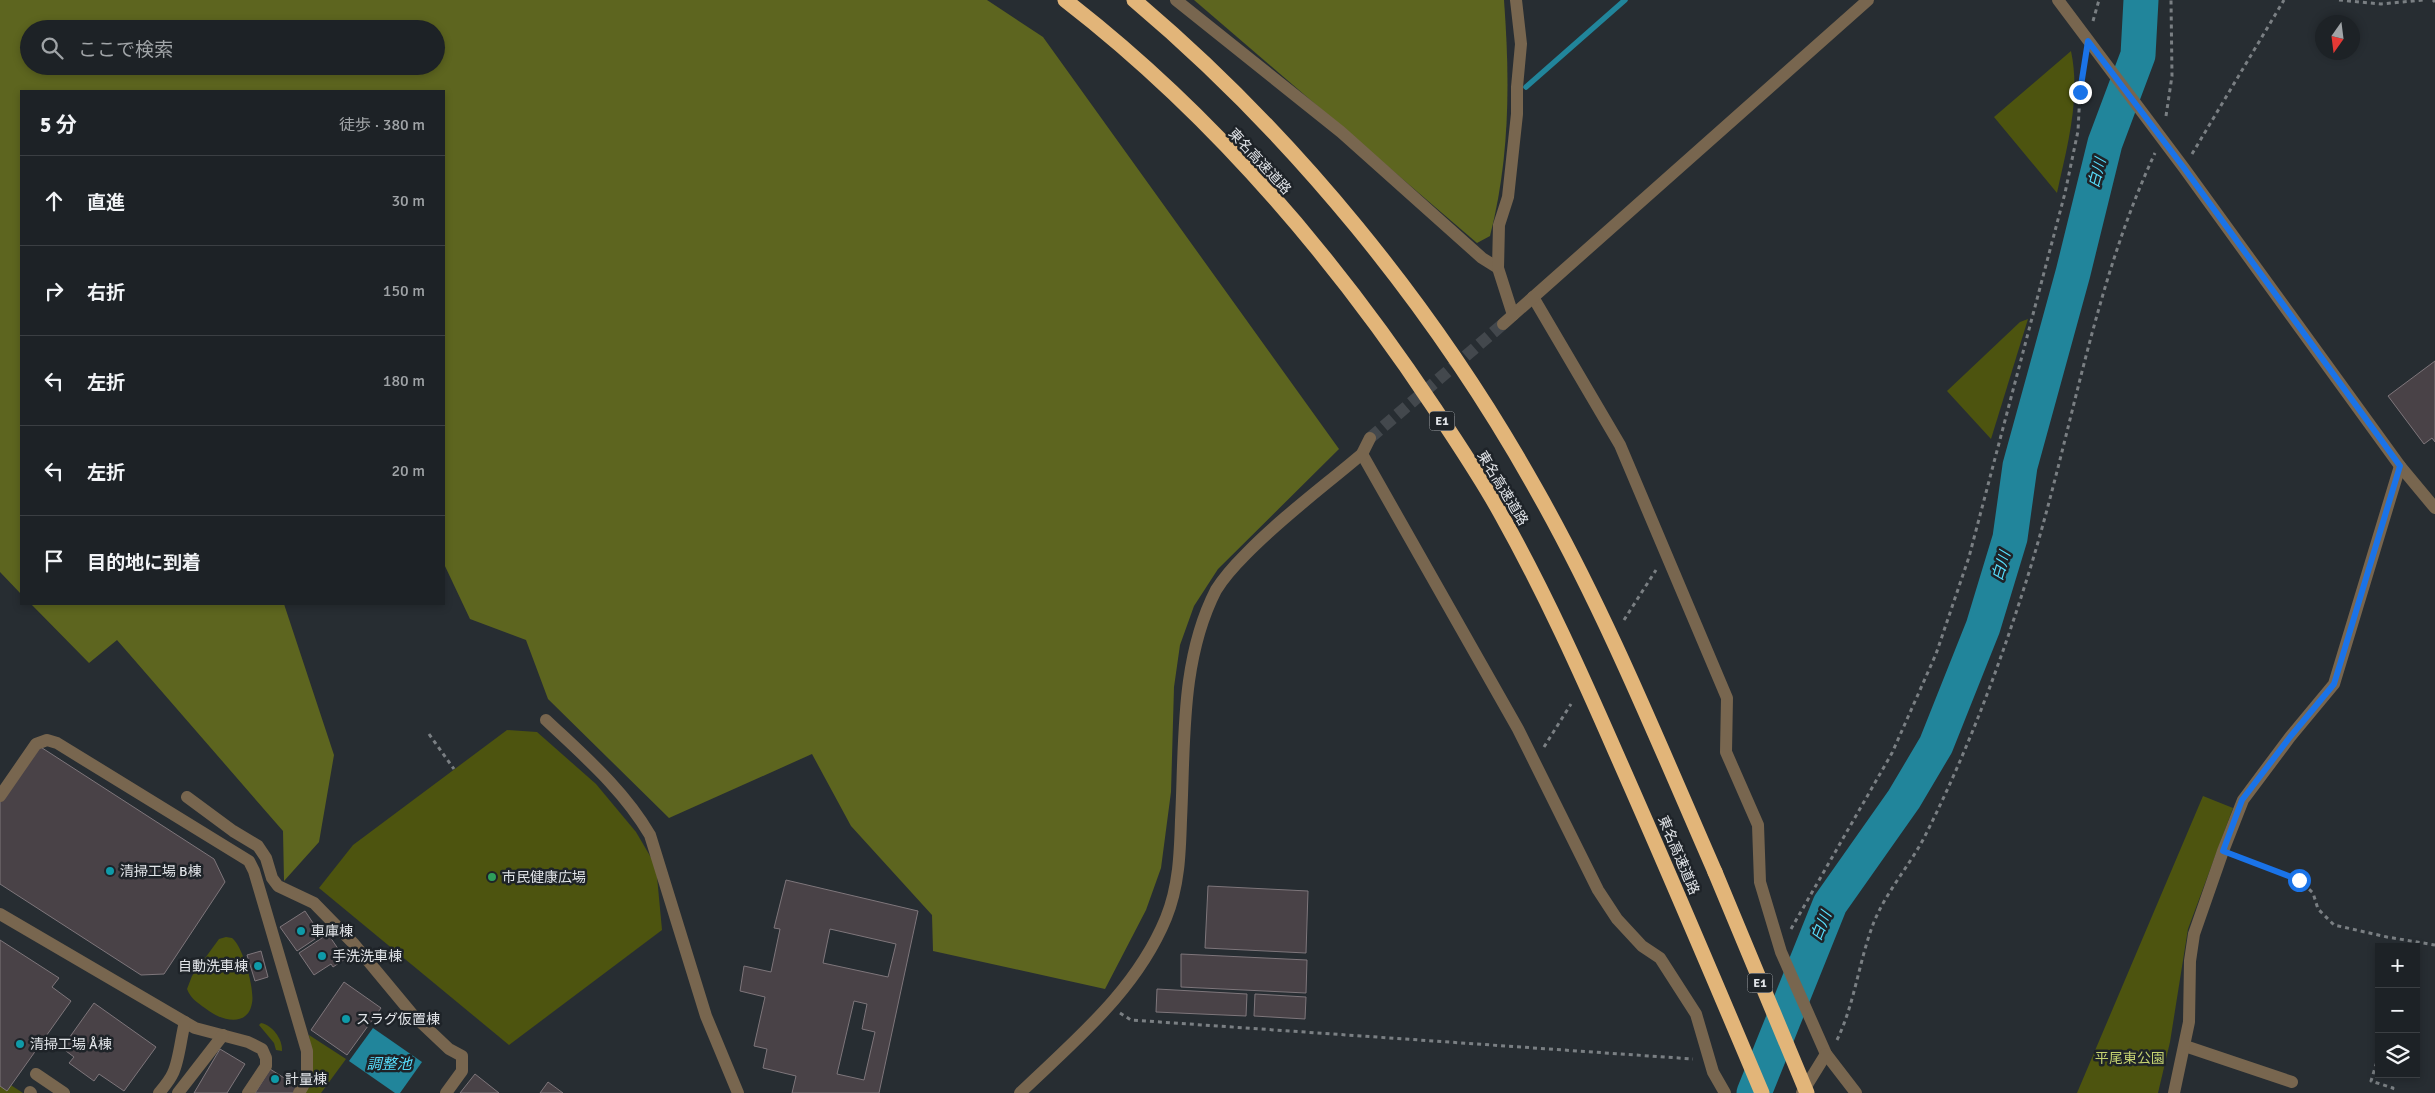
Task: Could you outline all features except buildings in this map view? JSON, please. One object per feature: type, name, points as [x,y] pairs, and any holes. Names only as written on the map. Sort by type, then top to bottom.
[{"type":"highway","name":"東名高速道路","points":[[1065,0],[1148,70],[1244,166],[1341,279],[1406,366],[1500,513],[1553,611],[1693,929],[1762,1093]]},
{"type":"highway","name":"東名高速道路","points":[[1134,0],[1183,42],[1252,109],[1310,172],[1376,252],[1439,337],[1487,408],[1538,491],[1592,596],[1633,683],[1807,1093]]},
{"type":"street","points":[[1176,0],[1341,132],[1482,258],[1498,268]]},
{"type":"street","points":[[1513,315],[1498,268],[1499,225],[1508,197],[1517,114],[1516,87],[1521,44],[1516,0]]},
{"type":"street","points":[[1503,324],[1868,0]]},
{"type":"street","points":[[2058,0],[2162,138],[2400,466],[2435,508]]},
{"type":"street","points":[[1533,297],[1620,445],[1727,698],[1726,752],[1758,824],[1760,882],[1781,953],[1826,1054],[1856,1093]]},
{"type":"street","points":[[1020,1093],[1110,1006],[1135,975],[1152,946],[1166,916],[1175,888],[1180,859],[1188,683],[1199,632],[1217,589],[1232,569],[1263,536],[1362,454],[1370,438]]},
{"type":"street","points":[[1362,454],[1518,728],[1598,890],[1617,919],[1642,946],[1660,958],[1696,1014],[1713,1072],[1725,1093]]},
{"type":"street","points":[[2174,1093],[2189,1022],[2190,961],[2194,934],[2223,851],[2242,800],[2290,737],[2334,684],[2400,466]]},
{"type":"street","points":[[546,720],[610,779],[650,835],[706,1016],[738,1093]]},
{"type":"street","points":[[0,796],[36,744],[47,740],[57,743],[249,861],[254,871],[307,1050],[307,1079],[299,1093]]},
{"type":"street","points":[[187,797],[233,831],[258,846],[266,858],[272,878],[278,886],[314,903],[354,944],[412,1015],[449,1049],[462,1056],[462,1071],[446,1093]]},
{"type":"street","points":[[0,914],[195,1028],[248,1042],[262,1049],[266,1058],[266,1066],[248,1093]]},
{"type":"street","points":[[159,1093],[173,1075],[185,1022]]},
{"type":"street","points":[[178,1093],[223,1035]]},
{"type":"street","points":[[2185,1046],[2292,1082]]},
{"type":"street","points":[[1802,1093],[1826,1054]]},
{"type":"street","points":[[36,1074],[64,1093]]},
{"type":"path","points":[[1781,953],[1800,912],[1892,753],[1936,654],[1964,574],[2065,193],[2075,150],[2080,92],[2088,41],[2099,0]]},
{"type":"path","points":[[1826,1054],[1838,1038],[1874,922],[1924,838],[1954,778],[1987,698],[2026,583],[2113,260],[2140,186],[2162,138],[2172,76],[2171,0]]},
{"type":"path","points":[[2184,168],[2284,0]]},
{"type":"path","points":[[2339,0],[2381,4],[2424,0]]},
{"type":"path","points":[[1624,620],[1666,555]]},
{"type":"path","points":[[1534,762],[1571,704]]},
{"type":"path","points":[[429,734],[454,769]]},
{"type":"path","points":[[2223,851],[2299,880],[2314,893],[2318,909],[2334,925],[2412,942],[2435,945]]},
{"type":"path","points":[[1110,1006],[1131,1020],[1711,1060]]},
{"type":"path","points":[[2375,1068],[2371,1081],[2392,1088],[2390,1093]]},
{"type":"green space","points":[[0,0],[987,0],[1043,37],[1339,449],[1218,569],[1194,606],[1180,645],[1174,687],[1171,792],[1161,868],[1146,910],[1105,989],[933,951],[932,915],[851,826],[812,754],[669,818],[548,699],[526,640],[470,619],[445,566],[445,90],[20,90],[20,593],[0,572]]},
{"type":"green space","points":[[1194,0],[1504,0],[1507,119],[1497,206],[1490,236],[1477,243]]},
{"type":"green space","points":[[2071,51],[2074,69],[2074,104],[2057,193],[1994,117]]},
{"type":"green space","points":[[2028,319],[1991,439],[1947,391],[2020,322]]},
{"type":"green space","points":[[32,605],[284,605],[334,755],[319,842],[284,881],[283,831],[117,640],[89,663]]},
{"type":"green space","name":"市民健康広場","points":[[507,730],[537,732],[596,784],[636,832],[656,866],[662,930],[509,1045],[319,888],[353,845]]},
{"type":"green space","name":"平尾東公園","points":[[2203,796],[2233,808],[2188,929],[2170,1042],[2158,1093],[2077,1093]]},
{"type":"green space","points":[[232,938],[240,950],[252,988],[250,1011],[246,1016],[234,1020],[215,1015],[193,999],[187,989],[192,976],[219,939]]},
{"type":"green space","points":[[261,1023],[269,1027],[279,1037],[282,1051],[276,1050],[274,1043],[259,1025]]},
{"type":"green space","points":[[309,1035],[346,1059],[321,1093],[303,1093],[312,1056]]},
{"type":"green space","points":[[0,1078],[23,1093],[0,1093]]},
{"type":"water","name":"調整池","points":[[373,1028],[422,1062],[400,1093],[395,1093],[349,1061]]},
{"type":"waterway","points":[[1526,87],[1625,0]]},
{"type":"waterway","name":"白川","points":[[1754,1093],[1830,904],[1904,799],[1936,745],[1983,627],[2010,538],[2020,466],[2073,273],[2105,143],[2138,55],[2141,0]]},
{"type":"tunnel","points":[[1370,438],[1503,324]]},
{"type":"place","name":"清掃工場 B棟","points":[[110,871]]},
{"type":"place","name":"市民健康広場","points":[[492,877]]},
{"type":"place","name":"車庫棟","points":[[301,931]]},
{"type":"place","name":"手洗洗車棟","points":[[322,956]]},
{"type":"place","name":"自動洗車棟","points":[[258,966]]},
{"type":"place","name":"スラグ仮置棟","points":[[346,1019]]},
{"type":"place","name":"清掃工場 Å棟","points":[[20,1044]]},
{"type":"place","name":"計量棟","points":[[275,1079]]},
{"type":"route","points":[[2080,92],[2088,41],[2184,168],[2400,466],[2334,684],[2290,737],[2242,800],[2223,851],[2299,880]]}]
